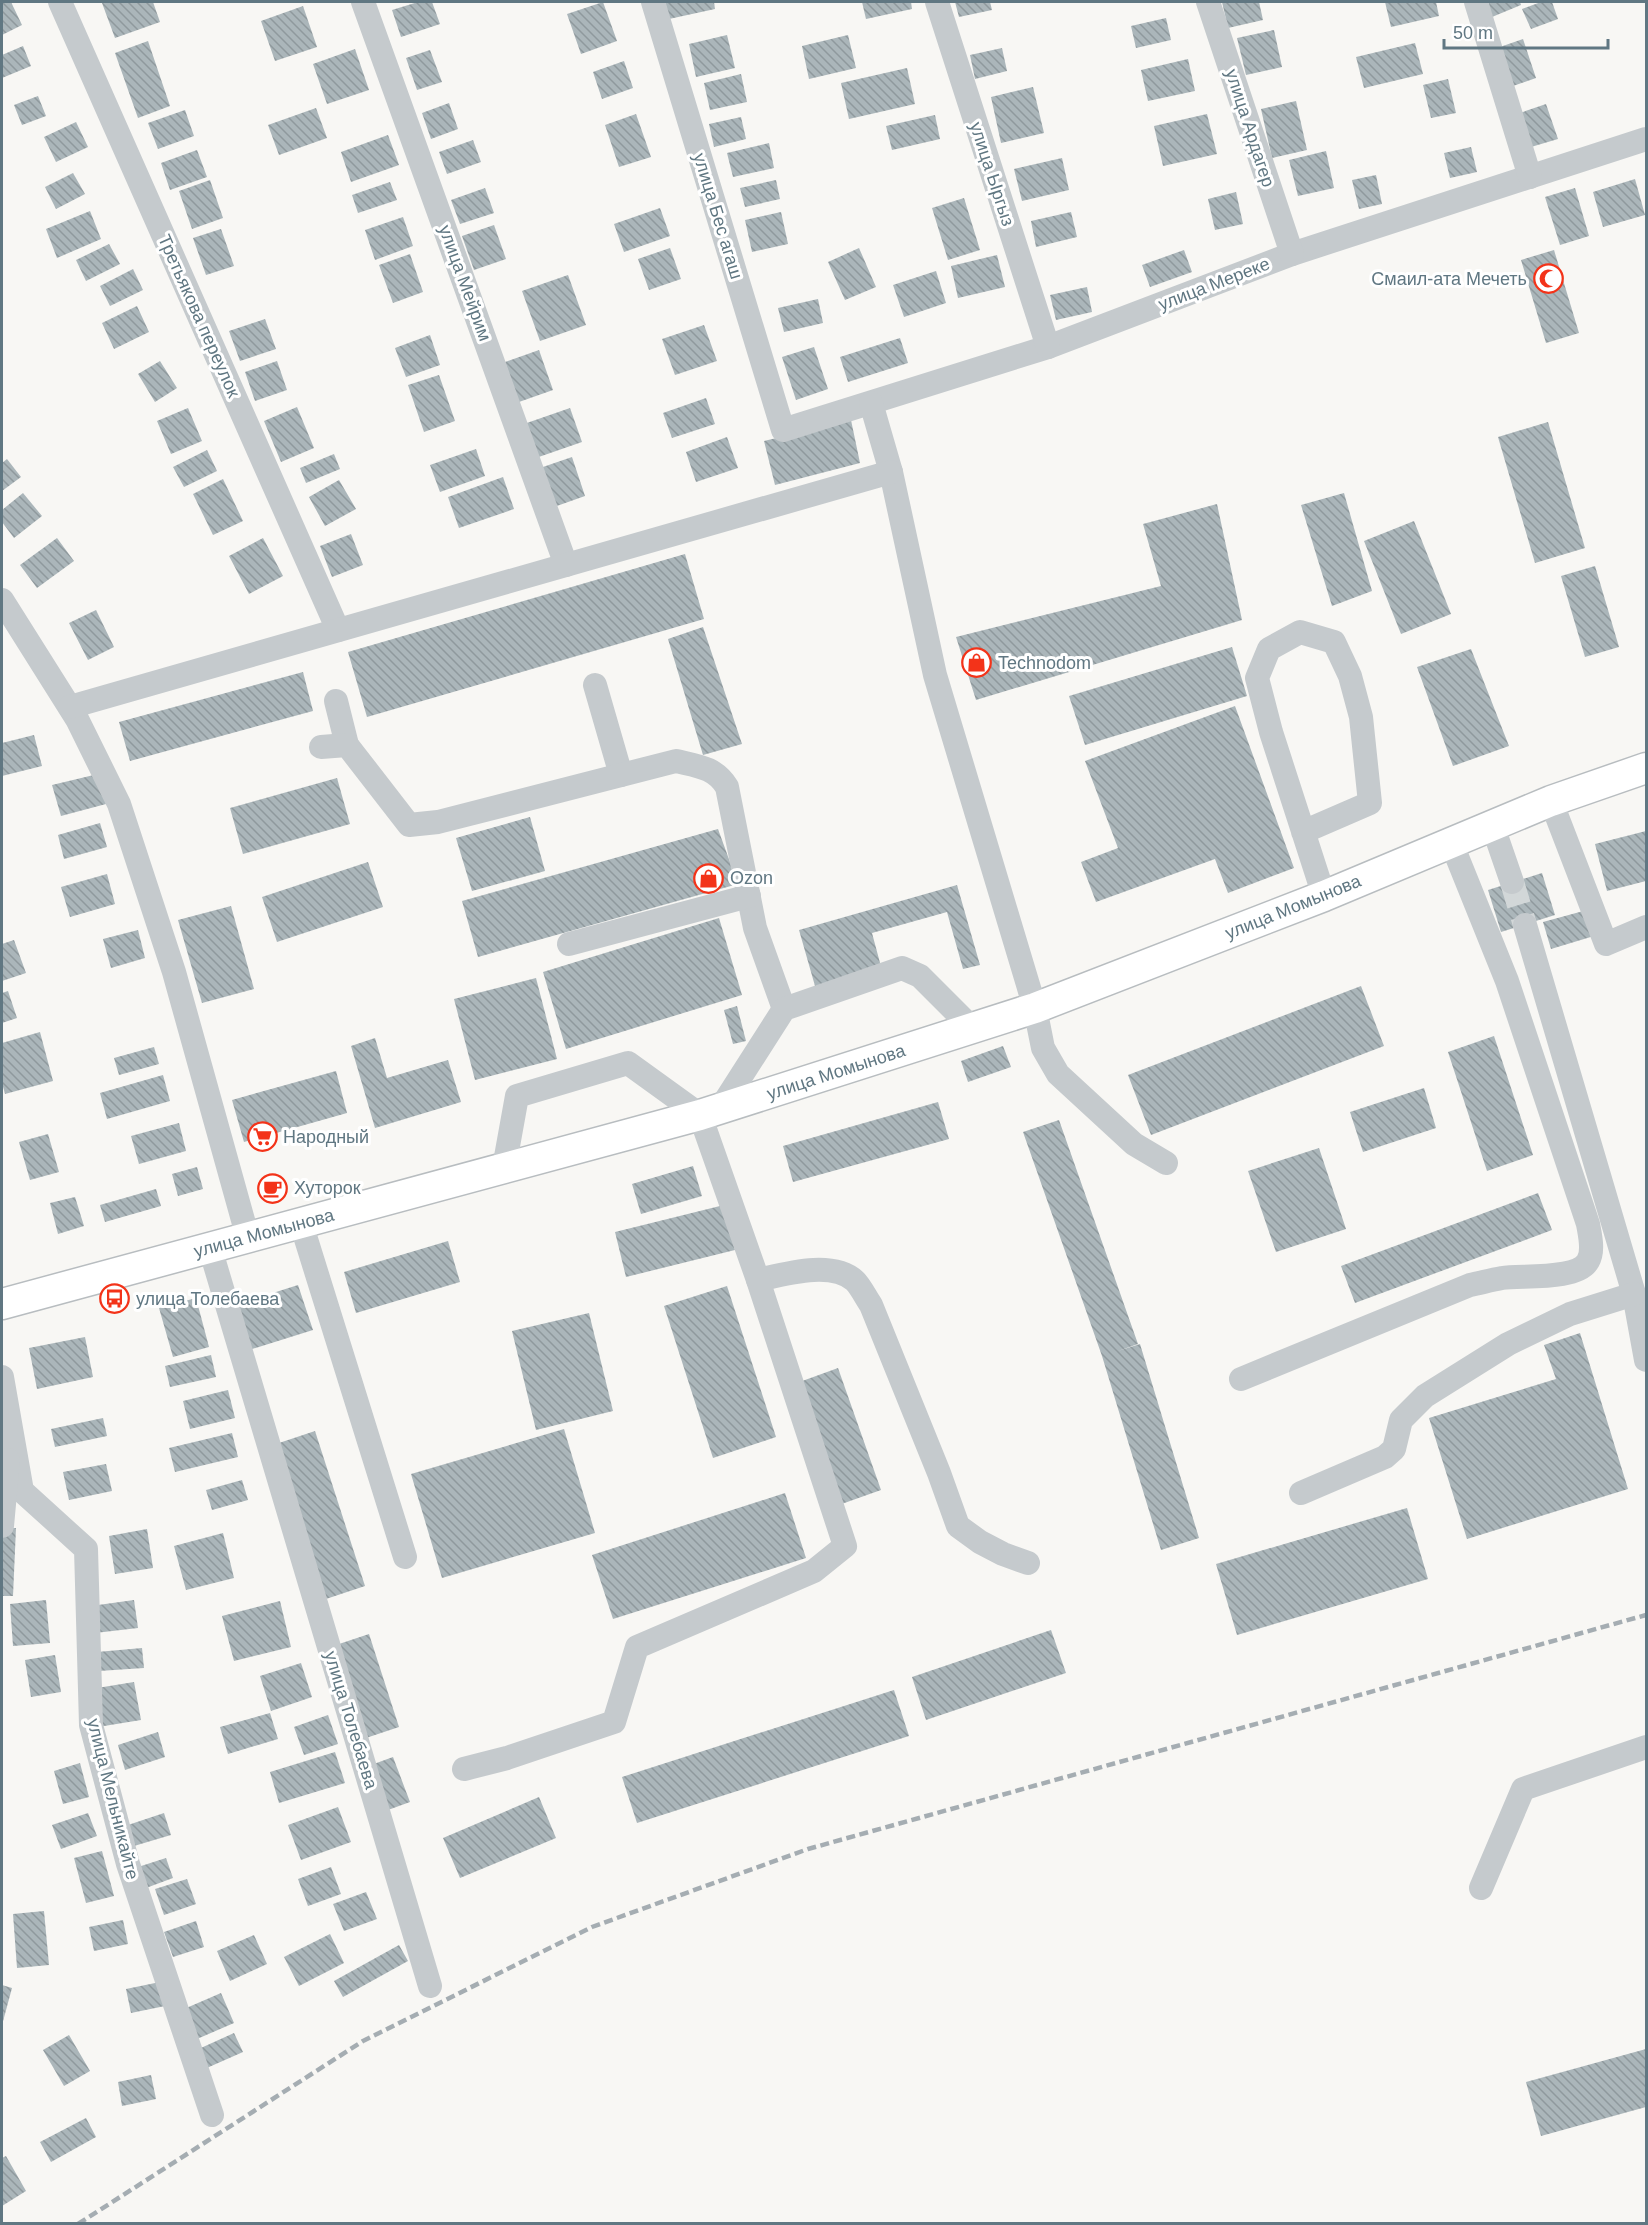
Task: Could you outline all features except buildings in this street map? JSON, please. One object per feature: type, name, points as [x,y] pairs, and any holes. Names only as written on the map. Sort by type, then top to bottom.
[{"type":"main road","name":"улица Момынова","points":[[2,1304],[710,1112],[1035,1008],[1324,896],[1492,824],[1647,768]]},
{"type":"street","name":"Третьякова переулок","points":[[60,2],[338,630]]},
{"type":"street","name":"улица Мейрим","points":[[363,2],[566,565]]},
{"type":"street","name":"улица Бес агаш","points":[[654,2],[783,430]]},
{"type":"street","name":"улица Ыргыз","points":[[937,2],[1047,347]]},
{"type":"street","name":"улица Ардагер","points":[[1208,2],[1292,254]]},
{"type":"street","points":[[1476,2],[1530,177]]},
{"type":"street","name":"улица Мереке","points":[[783,430],[1047,347],[1292,254],[1647,139]]},
{"type":"street","points":[[871,403],[891,472],[935,675],[1035,1008],[1043,1047],[1058,1074],[1134,1144],[1166,1163]]},
{"type":"street","points":[[70,707],[891,472]]},
{"type":"street","points":[[2,600],[70,707],[118,804],[174,972],[248,1238]]},
{"type":"street","points":[[1303,832],[1370,803],[1361,717],[1350,676],[1334,642],[1300,632],[1269,649],[1257,678],[1271,732],[1303,832],[1324,896]]},
{"type":"street","points":[[595,685],[621,775]]},
{"type":"street","points":[[336,701],[347,745],[409,825],[438,822],[676,762],[704,767],[720,776],[727,786],[755,928],[784,1009]]},
{"type":"street","points":[[321,747],[347,745]]},
{"type":"street","points":[[1551,801],[1606,944],[1647,927]]},
{"type":"street","points":[[1492,824],[1512,882]]},
{"type":"street","points":[[1241,1378],[1470,1285],[1503,1278],[1564,1274],[1579,1270],[1588,1261],[1591,1244],[1588,1224],[1507,981],[1451,842]]},
{"type":"street","points":[[569,944],[749,896]]},
{"type":"street","points":[[1525,925],[1634,1294],[1647,1360]]},
{"type":"street","points":[[710,1112],[784,1009],[902,968],[920,976],[972,1028]]},
{"type":"street","points":[[464,1769],[507,1758],[614,1722],[638,1647],[814,1571],[845,1546],[758,1280],[710,1112],[628,1063],[517,1096],[504,1168]]},
{"type":"street","points":[[301,1223],[405,1557]]},
{"type":"street","name":"улица Толебаева","points":[[210,1248],[430,1986]]},
{"type":"street","points":[[758,1280],[796,1272],[834,1270],[855,1281],[871,1305],[958,1526],[1003,1554],[1028,1563]]},
{"type":"street","points":[[1301,1493],[1385,1457],[1394,1449],[1401,1420],[1425,1396],[1508,1344],[1570,1314],[1634,1294]]},
{"type":"street","name":"улица Мельникайте","points":[[2,1377],[22,1491],[86,1549],[91,1725],[128,1864],[212,2115]]},
{"type":"street","name":"улица Мельникайте","points":[[2,1526],[11,1428]]},
{"type":"street","points":[[1481,1888],[1523,1789],[1647,1747]]},
{"type":"tunnel","points":[[1512,882],[1525,925]]},
{"type":"railway","points":[[78,2224],[363,2041],[592,1927],[808,1849],[1646,1615]]},
{"type":"place","name":"Смаил-ата Мечеть","points":[[1548,279]]},
{"type":"place","name":"Technodom","points":[[977,663]]},
{"type":"place","name":"Ozon","points":[[709,878]]},
{"type":"place","name":"Народный","points":[[262,1137]]},
{"type":"place","name":"Хуторок","points":[[273,1188]]},
{"type":"place","name":"улица Толебаева","points":[[115,1299]]}]
